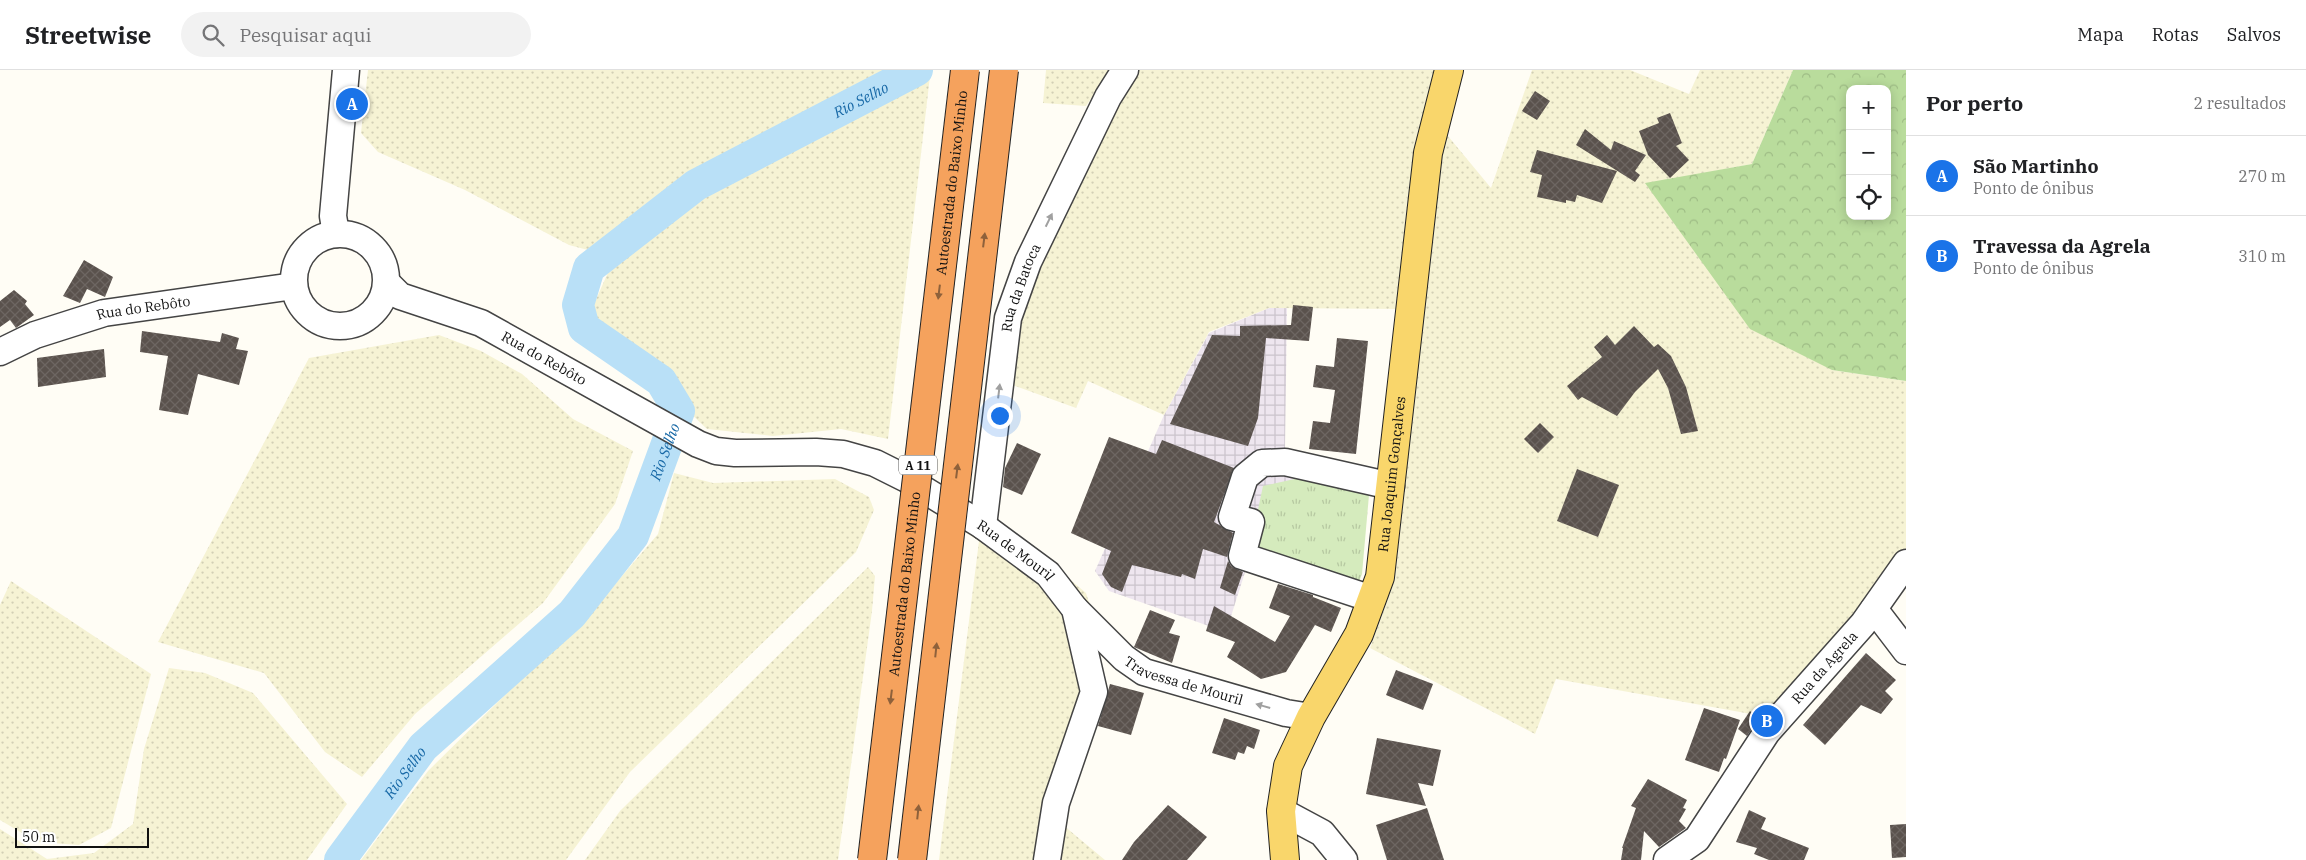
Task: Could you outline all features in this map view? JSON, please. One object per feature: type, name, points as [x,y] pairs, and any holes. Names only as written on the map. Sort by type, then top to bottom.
[{"type":"highway","name":"Autoestrada do Baixo Minho","points":[[872,860],[965,70]]},
{"type":"highway","name":"A 11","points":[[912,860],[1004,70]]},
{"type":"main road","name":"Rua Joaquim Gonçalves","points":[[1285,860],[1281,811],[1288,766],[1311,717],[1359,634],[1380,577],[1428,153],[1449,70]]},
{"type":"street","points":[[336,234],[333,216],[346,70]]},
{"type":"street","name":"Rua da Batoca","points":[[983,526],[1008,318],[1028,262],[1108,97],[1125,70]]},
{"type":"street","points":[[336,234],[352,235],[367,242],[378,253],[385,268],[387,283],[384,297],[377,309],[361,322],[341,327],[328,325],[310,315],[297,299],[294,286],[294,271],[300,257],[309,245],[322,237],[336,234]]},
{"type":"street","name":"Rua do Rebôto","points":[[387,283],[400,296],[482,323],[698,444]]},
{"type":"street","name":"Rua do Rebôto","points":[[4,345],[104,313],[294,286]]},
{"type":"street","name":"Rua de Mouril","points":[[698,444],[716,451],[735,453],[816,452],[843,454],[875,463],[905,478],[983,526],[1048,574],[1075,608],[1094,692],[1056,803],[1047,860]]},
{"type":"street","points":[[1372,599],[1242,556],[1251,522],[1232,517],[1245,477],[1262,463],[1285,462],[1391,486]]},
{"type":"street","name":"Rua da Agrela","points":[[1666,860],[1697,839],[1767,732],[1863,624],[1906,562]]},
{"type":"street","name":"Travessa de Mouril","points":[[1075,608],[1124,658],[1144,672],[1286,713],[1311,717]]},
{"type":"street","points":[[1874,609],[1906,652]]},
{"type":"street","points":[[1281,811],[1322,833],[1344,860]]},
{"type":"shaded area","points":[[368,70],[900,70],[679,187],[638,220],[588,250],[569,245],[465,190],[378,152],[361,133]]},
{"type":"shaded area","points":[[1046,70],[1110,70],[1086,106],[1043,103]]},
{"type":"shaded area","points":[[1138,70],[1441,70],[1404,309],[1269,308],[1209,332],[1164,415],[1088,381],[1076,408],[1004,382],[1010,322],[1061,204]]},
{"type":"shaded area","points":[[1532,70],[1630,70],[1689,94],[1700,70],[1793,70],[1752,164],[1646,184],[1832,370],[1906,381],[1906,549],[1881,584],[1768,717],[1556,679],[1535,734],[1370,648],[1395,579],[1443,130],[1491,188]]},
{"type":"shaded area","points":[[930,76],[888,439],[841,429],[773,436],[707,429],[689,412],[673,375],[613,336],[590,313],[610,268],[702,197]]},
{"type":"shaded area","points":[[1269,308],[1287,308],[1285,448],[1371,467],[1369,495],[1299,478],[1247,566],[1226,632],[1109,591],[1095,571],[1164,415],[1209,333]]},
{"type":"shaded area","points":[[439,335],[481,351],[522,374],[573,419],[633,451],[615,504],[543,603],[415,714],[362,777],[325,752],[264,673],[158,642],[309,358]]},
{"type":"shaded area","points":[[674,473],[713,483],[835,479],[869,497],[874,510],[856,552],[630,772],[566,860],[361,860],[428,771],[604,597],[658,534]]},
{"type":"shaded area","points":[[899,491],[983,526],[1053,565],[1086,593],[1102,643],[1063,825],[1105,860],[939,860],[979,541]]},
{"type":"shaded area","points":[[868,567],[875,576],[872,611],[838,860],[585,860],[620,811]]},
{"type":"shaded area","points":[[11,581],[151,674],[111,828],[79,845],[37,842],[0,820],[0,605]]},
{"type":"shaded area","points":[[169,668],[205,673],[253,693],[347,804],[307,860],[0,860],[0,829],[47,859],[94,853],[133,824],[144,749]]},
{"type":"green space","points":[[1793,70],[1906,70],[1906,381],[1832,370],[1750,329],[1645,183],[1752,164]]},
{"type":"green space","points":[[1299,478],[1369,495],[1362,574],[1356,589],[1249,552],[1263,486]]},
{"type":"building","points":[[1535,91],[1550,101],[1537,120],[1522,111]]},
{"type":"building","points":[[1670,113],[1682,143],[1676,146],[1689,160],[1670,178],[1648,155],[1639,131],[1659,123],[1657,118]]},
{"type":"building","points":[[1585,129],[1611,150],[1614,141],[1646,155],[1635,171],[1640,175],[1635,182],[1576,145]]},
{"type":"building","points":[[1537,150],[1617,171],[1602,203],[1577,195],[1575,202],[1566,200],[1566,203],[1537,197],[1542,175],[1530,172]]},
{"type":"building","points":[[84,260],[113,277],[105,297],[87,289],[80,303],[63,296]]},
{"type":"building","points":[[14,290],[27,301],[25,304],[34,315],[16,328],[10,320],[0,327],[0,301]]},
{"type":"building","points":[[1293,305],[1313,307],[1309,341],[1266,338],[1258,418],[1248,446],[1170,424],[1212,335],[1240,336],[1240,326],[1291,325]]},
{"type":"building","points":[[1634,326],[1654,347],[1658,344],[1671,356],[1686,387],[1698,431],[1681,434],[1668,388],[1658,369],[1635,392],[1617,416],[1582,397],[1578,400],[1567,386],[1602,357],[1594,347],[1607,335],[1615,345]]},
{"type":"building","points":[[142,331],[220,342],[222,333],[239,338],[236,349],[248,351],[239,385],[198,374],[188,415],[159,410],[168,356],[140,352]]},
{"type":"building","points":[[1337,338],[1368,341],[1356,454],[1309,449],[1313,421],[1330,423],[1335,390],[1313,387],[1316,365],[1334,367]]},
{"type":"building","points":[[104,349],[106,377],[38,387],[37,358]]},
{"type":"building","points":[[1540,423],[1554,437],[1538,453],[1524,439]]},
{"type":"building","points":[[1109,437],[1156,454],[1162,440],[1234,468],[1214,522],[1233,533],[1227,557],[1203,549],[1195,579],[1182,574],[1181,577],[1132,565],[1122,592],[1111,587],[1102,574],[1111,551],[1071,533]]},
{"type":"building","points":[[1017,443],[1041,454],[1022,495],[1003,487],[1005,468]]},
{"type":"building","points":[[1577,469],[1619,485],[1598,537],[1557,521]]},
{"type":"building","points":[[1228,561],[1231,566],[1243,572],[1235,595],[1220,588]]},
{"type":"building","points":[[1278,584],[1313,595],[1313,597],[1341,608],[1331,632],[1315,625],[1286,672],[1261,679],[1227,657],[1235,642],[1206,631],[1214,606],[1275,642],[1290,616],[1269,608]]},
{"type":"building","points":[[1150,610],[1175,620],[1169,633],[1180,636],[1172,663],[1134,647]]},
{"type":"building","points":[[1866,653],[1896,680],[1885,691],[1893,699],[1881,714],[1861,705],[1825,745],[1803,725]]},
{"type":"building","points":[[1396,670],[1433,684],[1423,710],[1386,695]]},
{"type":"building","points":[[1110,684],[1144,693],[1131,735],[1098,726]]},
{"type":"building","points":[[1704,708],[1740,720],[1726,759],[1724,758],[1719,772],[1685,760]]},
{"type":"building","points":[[1750,711],[1759,718],[1747,736],[1738,729]]},
{"type":"building","points":[[1224,718],[1260,730],[1254,749],[1247,746],[1244,754],[1238,752],[1235,760],[1212,753]]},
{"type":"building","points":[[1377,738],[1441,750],[1433,786],[1418,783],[1426,806],[1366,794]]},
{"type":"building","points":[[1648,779],[1687,800],[1683,808],[1686,809],[1679,821],[1686,828],[1659,847],[1644,831],[1641,860],[1621,860],[1622,848],[1636,808],[1631,806]]},
{"type":"building","points":[[1168,805],[1207,837],[1187,860],[1122,860],[1134,842]]},
{"type":"building","points":[[1427,808],[1444,860],[1387,860],[1376,825]]},
{"type":"building","points":[[1749,810],[1766,818],[1761,829],[1809,848],[1804,860],[1769,860],[1754,854],[1757,848],[1736,842]]},
{"type":"building","points":[[1906,824],[1906,857],[1892,858],[1890,825]]},
{"type":"waterway","name":"Rio Selho","points":[[340,860],[423,747],[572,614],[633,536],[679,411],[661,381],[584,328],[578,305],[589,268],[696,185],[917,70]]},
{"type":"place","name":"São Martinho","points":[[352,104]]},
{"type":"place","name":"Travessa da Agrela","points":[[1767,721]]}]
